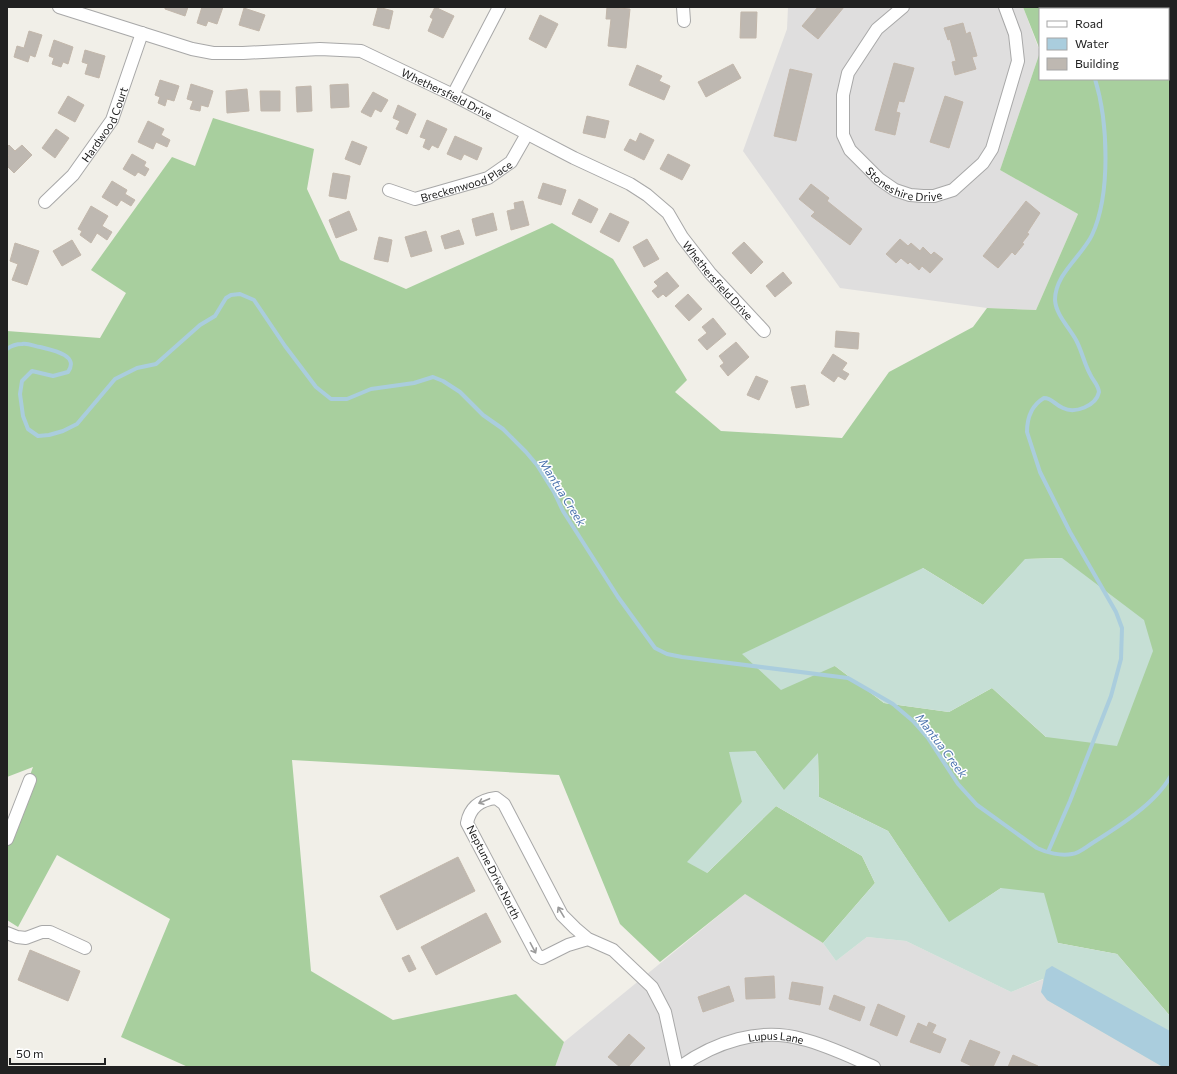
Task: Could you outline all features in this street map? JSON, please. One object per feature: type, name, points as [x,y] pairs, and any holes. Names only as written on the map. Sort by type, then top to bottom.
[{"type":"street","name":"Whethersfield Drive","points":[[59,7],[192,49],[213,53],[243,54],[320,49],[362,52],[453,95],[574,158],[630,184],[647,195],[668,213],[682,237],[710,273],[764,331]]},
{"type":"street","points":[[453,95],[499,7]]},
{"type":"street","points":[[683,7],[684,21]]},
{"type":"street","name":"Stoneshire Drive","points":[[903,7],[876,29],[848,72],[843,95],[843,135],[850,150],[879,179],[895,190],[910,195],[929,196],[953,190],[983,163],[992,149],[1018,61],[1015,34],[1004,7]]},
{"type":"street","name":"Hardwood Court","points":[[45,202],[73,175],[112,120],[142,33]]},
{"type":"street","name":"Breckenwood Place","points":[[389,190],[415,199],[488,178],[511,162],[528,134]]},
{"type":"street","points":[[7,840],[30,780]]},
{"type":"street","name":"Neptune Drive North","points":[[588,939],[568,945],[542,958],[537,955],[467,823],[469,813],[475,806],[487,799],[496,798],[504,804],[562,915],[574,928],[588,939],[613,950],[652,986],[665,1012],[677,1067]]},
{"type":"street","points":[[7,933],[17,937],[26,938],[42,932],[50,932],[85,948]]},
{"type":"street","name":"Lupus Lane","points":[[680,1067],[703,1052],[732,1040],[779,1035],[802,1038],[847,1062],[874,1067]]},
{"type":"shaded area","points":[[788,7],[1023,7],[1039,49],[1039,55],[1000,170],[1078,214],[1036,310],[987,308],[840,288],[743,151],[787,29]]},
{"type":"shaded area","points":[[745,894],[823,943],[836,961],[867,937],[906,941],[1011,992],[1044,979],[1166,1067],[555,1067],[564,1042]]},
{"type":"green space","points":[[1023,7],[1170,7],[1170,1016],[1117,954],[1058,943],[1001,888],[949,923],[888,831],[819,797],[818,754],[784,791],[755,751],[742,802],[707,873],[776,806],[862,856],[875,883],[823,943],[745,894],[660,962],[620,924],[559,775],[292,760],[311,971],[393,1020],[516,994],[564,1042],[555,1067],[188,1067],[121,1037],[170,919],[57,855],[18,927],[7,920],[7,837],[33,767],[7,777],[7,331],[100,338],[126,293],[91,270],[172,157],[195,166],[213,118],[314,149],[307,189],[340,260],[406,289],[552,223],[613,259],[687,380],[675,392],[721,431],[842,438],[889,372],[973,327],[987,308],[1036,310],[1078,214],[1000,170],[1039,55],[1039,80],[1169,80],[1169,8],[1039,8],[1039,47]],"holes":[[[1062,558],[1046,737],[992,688],[949,712],[884,703],[835,666],[923,568],[983,605],[1026,559]]]},
{"type":"green space","points":[[1062,558],[1144,620],[1153,651],[1117,746],[1046,737],[992,688],[949,712],[884,703],[835,666],[781,690],[742,654],[923,568],[983,605],[1025,559]]},
{"type":"green space","points":[[755,751],[784,790],[818,753],[819,797],[888,831],[949,922],[1001,888],[1044,893],[1058,943],[1117,954],[1170,1016],[1170,1067],[1163,1067],[1047,1000],[1043,979],[1011,992],[906,941],[867,937],[836,961],[823,943],[875,883],[862,856],[776,806],[707,873],[687,862],[742,802],[729,752]]},
{"type":"water","points":[[1052,966],[1170,1031],[1170,1067],[1163,1067],[1047,1000],[1041,992],[1046,970]]},
{"type":"building","points":[[165,7],[188,7],[185,16],[165,9]]},
{"type":"building","points":[[202,7],[223,7],[217,24],[208,21],[206,26],[197,23]]},
{"type":"building","points":[[378,7],[393,11],[389,29],[373,25]]},
{"type":"building","points":[[435,7],[454,16],[443,38],[428,31],[433,19],[430,17]]},
{"type":"building","points":[[607,7],[630,9],[626,48],[608,46],[611,19],[606,19]]},
{"type":"building","points":[[818,7],[844,7],[818,39],[802,26]]},
{"type":"building","points":[[244,8],[265,15],[259,31],[239,25]]},
{"type":"building","points":[[741,12],[757,12],[756,38],[740,38]]},
{"type":"building","points":[[540,15],[558,24],[546,48],[529,39]]},
{"type":"building","points":[[963,23],[966,34],[970,32],[977,56],[972,57],[976,69],[955,75],[952,62],[956,61],[950,39],[948,40],[944,28]]},
{"type":"building","points":[[29,31],[42,35],[35,57],[30,55],[28,62],[14,57],[17,46],[24,48]]},
{"type":"building","points":[[54,40],[73,47],[68,64],[63,62],[61,67],[52,64],[54,58],[49,56]]},
{"type":"building","points":[[85,50],[105,56],[99,78],[85,74],[88,64],[82,62]]},
{"type":"building","points":[[894,63],[914,68],[904,102],[899,101],[896,112],[900,113],[895,135],[875,130]]},
{"type":"building","points":[[733,64],[741,78],[706,97],[698,82]]},
{"type":"building","points":[[637,65],[662,76],[659,81],[670,86],[664,100],[629,85]]},
{"type":"building","points":[[790,69],[812,74],[796,141],[774,136]]},
{"type":"building","points":[[160,80],[179,86],[174,101],[167,99],[165,106],[158,103],[160,97],[155,95]]},
{"type":"building","points":[[191,84],[213,91],[208,107],[201,105],[200,111],[190,109],[193,101],[187,99]]},
{"type":"building","points":[[348,84],[349,107],[331,108],[330,85]]},
{"type":"building","points":[[311,86],[312,111],[297,112],[296,87]]},
{"type":"building","points":[[247,89],[249,111],[227,113],[226,91]]},
{"type":"building","points":[[260,91],[280,91],[280,111],[261,111]]},
{"type":"building","points":[[373,92],[388,100],[381,112],[375,109],[371,117],[361,112]]},
{"type":"building","points":[[68,96],[84,105],[75,122],[58,113]]},
{"type":"building","points":[[945,96],[963,102],[949,148],[930,142]]},
{"type":"building","points":[[398,105],[416,114],[407,134],[396,129],[400,121],[393,118]]},
{"type":"building","points":[[587,116],[609,121],[605,138],[583,133]]},
{"type":"building","points":[[427,120],[447,129],[438,148],[432,145],[429,150],[423,147],[426,139],[420,137]]},
{"type":"building","points":[[148,121],[164,129],[161,135],[170,140],[167,147],[156,142],[153,149],[138,142]]},
{"type":"building","points":[[56,129],[69,138],[55,158],[42,148]]},
{"type":"building","points":[[640,133],[654,140],[644,160],[624,150],[630,139],[636,142]]},
{"type":"building","points":[[455,136],[482,148],[477,160],[464,154],[461,160],[447,154]]},
{"type":"building","points":[[352,141],[367,147],[360,165],[345,159]]},
{"type":"building","points":[[9,145],[15,151],[22,145],[32,155],[14,173],[7,166],[7,158],[9,156],[7,155],[7,147]]},
{"type":"building","points":[[132,154],[146,162],[144,166],[149,169],[145,176],[138,172],[135,176],[123,169]]},
{"type":"building","points":[[668,154],[690,165],[682,180],[660,169]]},
{"type":"building","points":[[333,173],[350,176],[346,199],[329,196]]},
{"type":"building","points":[[112,181],[127,190],[125,194],[135,200],[131,206],[121,200],[117,206],[102,197]]},
{"type":"building","points":[[543,183],[566,190],[561,205],[538,198]]},
{"type":"building","points":[[811,184],[829,198],[827,201],[862,229],[850,245],[811,216],[815,212],[799,199]]},
{"type":"building","points":[[579,199],[598,209],[591,223],[572,214]]},
{"type":"building","points":[[523,201],[529,225],[511,230],[507,211],[515,209],[514,203]]},
{"type":"building","points":[[1026,201],[1040,213],[1027,233],[1029,234],[1022,243],[1024,244],[1015,255],[1012,252],[998,268],[983,256]]},
{"type":"building","points":[[91,206],[108,216],[102,226],[112,232],[107,240],[97,233],[91,243],[80,235],[82,231],[78,229]]},
{"type":"building","points":[[349,211],[357,230],[336,238],[329,220]]},
{"type":"building","points":[[493,213],[497,230],[476,236],[472,219]]},
{"type":"building","points":[[610,213],[629,222],[619,242],[600,232]]},
{"type":"building","points":[[459,230],[464,244],[445,249],[441,236]]},
{"type":"building","points":[[426,231],[432,251],[411,257],[405,237]]},
{"type":"building","points":[[379,237],[392,240],[388,262],[374,259]]},
{"type":"building","points":[[647,239],[659,259],[644,267],[633,247]]},
{"type":"building","points":[[900,239],[908,246],[911,243],[920,251],[923,247],[931,255],[934,252],[943,259],[930,273],[922,266],[919,270],[910,262],[908,264],[901,258],[896,263],[886,254]]},
{"type":"building","points":[[72,240],[81,255],[62,266],[53,251]]},
{"type":"building","points":[[744,242],[763,262],[751,274],[732,253]]},
{"type":"building","points":[[15,243],[39,251],[27,285],[12,280],[18,264],[10,261]]},
{"type":"building","points":[[667,272],[679,286],[666,297],[663,294],[658,298],[652,291],[658,286],[654,282]]},
{"type":"building","points":[[783,272],[792,283],[775,297],[766,286]]},
{"type":"building","points":[[688,294],[702,309],[689,321],[675,306]]},
{"type":"building","points":[[713,318],[726,334],[707,350],[698,340],[707,333],[702,327]]},
{"type":"building","points":[[836,331],[859,333],[858,349],[835,347]]},
{"type":"building","points":[[736,342],[749,357],[728,376],[720,366],[724,363],[719,356]]},
{"type":"building","points":[[833,354],[847,363],[842,370],[849,374],[845,380],[838,376],[834,382],[821,373]]},
{"type":"building","points":[[756,376],[768,381],[759,400],[747,395]]},
{"type":"building","points":[[805,385],[809,405],[796,408],[791,387]]},
{"type":"building","points":[[458,857],[475,891],[397,930],[380,896]]},
{"type":"building","points":[[486,913],[501,942],[436,975],[421,947]]},
{"type":"building","points":[[30,950],[80,971],[68,1001],[18,980]]},
{"type":"building","points":[[409,955],[416,969],[409,972],[402,958]]},
{"type":"building","points":[[774,976],[775,998],[746,999],[745,978]]},
{"type":"building","points":[[792,982],[823,987],[820,1005],[789,999]]},
{"type":"building","points":[[729,986],[734,1001],[703,1012],[698,997]]},
{"type":"building","points":[[834,995],[865,1007],[860,1021],[829,1009]]},
{"type":"building","points":[[878,1004],[905,1016],[897,1036],[870,1025]]},
{"type":"building","points":[[929,1022],[936,1025],[932,1033],[946,1039],[940,1053],[910,1042],[918,1023],[927,1027]]},
{"type":"building","points":[[629,1034],[645,1048],[628,1067],[620,1067],[608,1057]]},
{"type":"building","points":[[970,1040],[1000,1052],[993,1067],[974,1067],[961,1061]]},
{"type":"building","points":[[1013,1055],[1038,1066],[1008,1067]]},
{"type":"waterway","points":[[1048,852],[1070,801],[1111,696],[1121,659],[1122,628],[1116,612],[1070,532],[1040,472],[1027,432],[1031,412],[1036,404],[1044,398],[1049,399],[1063,408],[1073,410],[1084,408],[1089,405],[1094,401],[1099,392],[1076,340],[1058,311],[1055,300],[1059,282],[1088,243],[1092,235],[1098,218],[1102,199],[1105,179],[1105,136],[1103,115],[1095,80]]},
{"type":"waterway","name":"Mantua Creek","points":[[7,349],[16,345],[29,344],[63,354],[68,357],[70,361],[71,366],[68,372],[53,376],[32,371],[22,381],[20,394],[23,416],[28,429],[38,436],[49,435],[63,431],[77,424],[115,379],[137,368],[156,364],[200,325],[215,316],[226,298],[231,295],[240,294],[254,300],[285,346],[316,387],[331,399],[347,399],[371,389],[414,383],[433,377],[443,381],[460,392],[483,415],[503,429],[537,465],[554,492],[563,511],[618,597],[655,648],[667,654],[682,657],[848,678],[893,704],[913,721],[928,738],[958,784],[977,805],[1037,848],[1050,853],[1063,855],[1081,851],[1136,814],[1156,796],[1170,777]]}]
